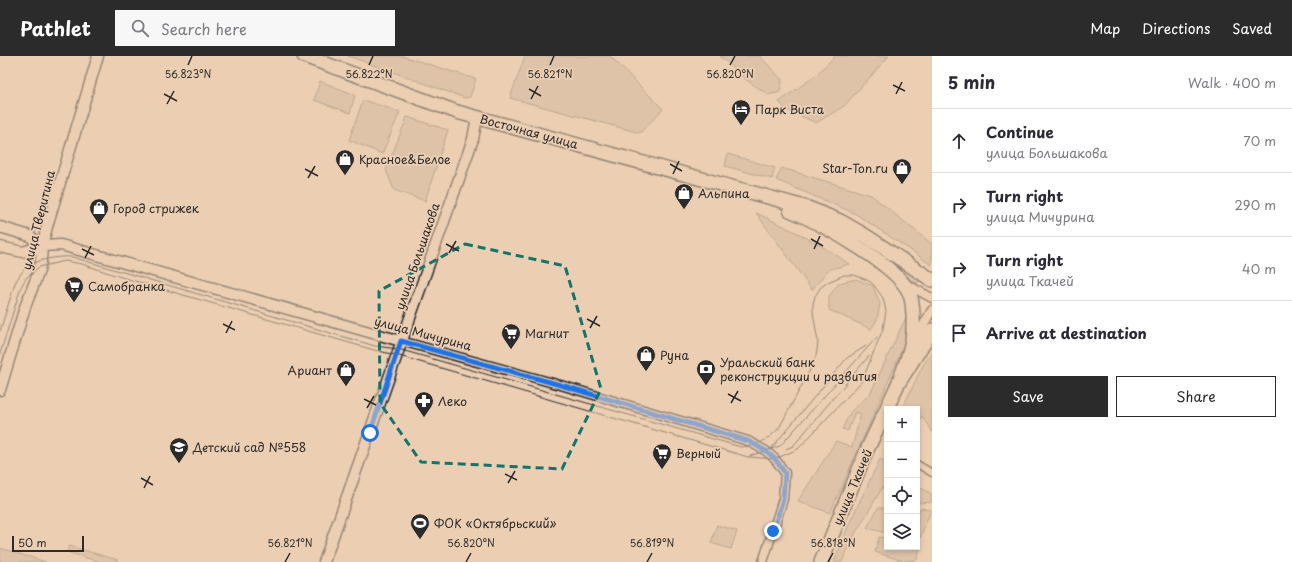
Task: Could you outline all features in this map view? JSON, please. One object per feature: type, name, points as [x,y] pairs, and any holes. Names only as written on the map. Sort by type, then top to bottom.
[{"type":"main road","name":"Восточная улица","points":[[304,56],[450,110],[808,208],[840,221],[866,236],[930,278]]},
{"type":"main road","name":"Восточная улица","points":[[758,195],[803,215],[864,249],[900,280],[911,297],[912,316],[911,348],[898,384]]},
{"type":"main road","name":"улица Ткачей","points":[[821,562],[868,450],[898,384],[932,330]]},
{"type":"street","name":"улица Тверитина","points":[[0,390],[25,307],[39,271],[42,246],[48,223],[98,56]]},
{"type":"street","name":"улица Большакова","points":[[324,562],[472,138],[477,117]]},
{"type":"street","points":[[0,227],[30,236],[42,246]]},
{"type":"street","name":"улица Мичурина","points":[[0,247],[23,252],[42,246],[61,245],[564,386],[748,441],[766,451],[775,459],[785,473],[783,499],[763,562]]},
{"type":"street","points":[[900,280],[909,287],[932,298]]},
{"type":"street","points":[[911,348],[932,310]]},
{"type":"street","points":[[920,466],[932,473]]},
{"type":"highlighted area","points":[[465,244],[565,266],[601,389],[562,469],[421,462],[380,403],[379,291]]},
{"type":"shaded area","points":[[348,56],[402,56],[476,79],[470,97],[465,98]]},
{"type":"shaded area","points":[[525,56],[610,56],[663,109],[640,133],[510,98]]},
{"type":"shaded area","points":[[720,56],[760,56],[782,80],[780,92],[769,95],[745,79]]},
{"type":"shaded area","points":[[835,56],[889,56],[844,106],[816,123],[787,110],[779,102],[815,76]]},
{"type":"shaded area","points":[[320,81],[355,95],[350,113],[314,100]]},
{"type":"shaded area","points":[[363,100],[400,112],[382,154],[349,140]]},
{"type":"shaded area","points":[[407,117],[448,130],[425,201],[394,190],[386,170]]},
{"type":"shaded area","points":[[728,154],[775,168],[772,179],[725,166]]},
{"type":"shaded area","points":[[782,168],[871,195],[932,244],[931,265],[854,213],[776,180]]},
{"type":"shaded area","points":[[756,213],[792,230],[838,256],[849,264],[828,270],[812,290]]},
{"type":"shaded area","points":[[899,267],[917,277],[919,281],[918,283],[912,281]]},
{"type":"shaded area","points":[[856,279],[873,286],[880,304],[877,320],[871,329],[829,310],[829,296],[839,283]]},
{"type":"shaded area","points":[[909,311],[908,327],[903,348],[830,513],[798,501],[836,441],[852,447],[861,414],[855,412],[848,431],[842,429],[851,411],[870,394]]},
{"type":"shaded area","points":[[932,352],[932,432],[922,416],[920,419],[920,406],[903,406],[922,367]]},
{"type":"shaded area","points":[[880,459],[884,461],[884,485],[855,534],[842,562],[834,562],[850,522]]},
{"type":"shaded area","points":[[920,488],[932,494],[932,502],[920,503]]},
{"type":"shaded area","points":[[878,508],[884,508],[884,532],[867,528]]},
{"type":"shaded area","points":[[920,508],[931,510],[920,538]]},
{"type":"shaded area","points":[[717,525],[737,531],[731,549],[711,543]]},
{"type":"shaded area","points":[[879,537],[884,538],[884,550],[920,550],[917,560],[903,561],[875,552]]},
{"type":"shaded area","points":[[69,546],[118,560],[117,562],[100,562],[67,552]]},
{"type":"shaded area","points":[[0,548],[46,562],[0,562]]},
{"type":"tram line","points":[[0,331],[15,283],[24,270],[42,260],[72,257],[375,346],[398,349],[741,447],[762,442],[779,428],[808,374],[816,356],[818,342],[813,304],[815,296],[821,287],[844,275],[854,275],[873,284],[883,298],[886,311],[883,329],[862,381],[798,449],[775,459],[748,457],[121,277],[82,264],[65,261],[39,267],[26,278],[21,287],[0,354]]},
{"type":"tram line","points":[[750,456],[780,446],[877,337]]},
{"type":"tram line","points":[[770,450],[847,358],[866,346]]},
{"type":"tram line","points":[[786,449],[793,446],[869,356]]},
{"type":"place","name":"Парк Виста","points":[[741,126]]},
{"type":"place","name":"Красное&Белое","points":[[345,176]]},
{"type":"place","name":"Star-Ton.ru","points":[[902,185]]},
{"type":"place","name":"Альпина","points":[[684,210]]},
{"type":"place","name":"Город стрижек","points":[[99,225]]},
{"type":"place","name":"Самобранка","points":[[74,303]]},
{"type":"place","name":"Магнит","points":[[511,350]]},
{"type":"place","name":"Руна","points":[[646,372]]},
{"type":"place","name":"Уральский банк реконструкции и развития","points":[[706,386]]},
{"type":"place","name":"Ариант","points":[[346,387]]},
{"type":"place","name":"Леко","points":[[424,418]]},
{"type":"place","name":"Детский сад №558","points":[[179,464]]},
{"type":"place","name":"Верный","points":[[662,470]]},
{"type":"place","name":"ФОК «Октябрьский»","points":[[420,540]]},
{"type":"route","points":[[370,433],[401,341],[419,345],[564,386],[748,441],[766,451],[775,459],[785,473],[783,499],[773,531]]}]
